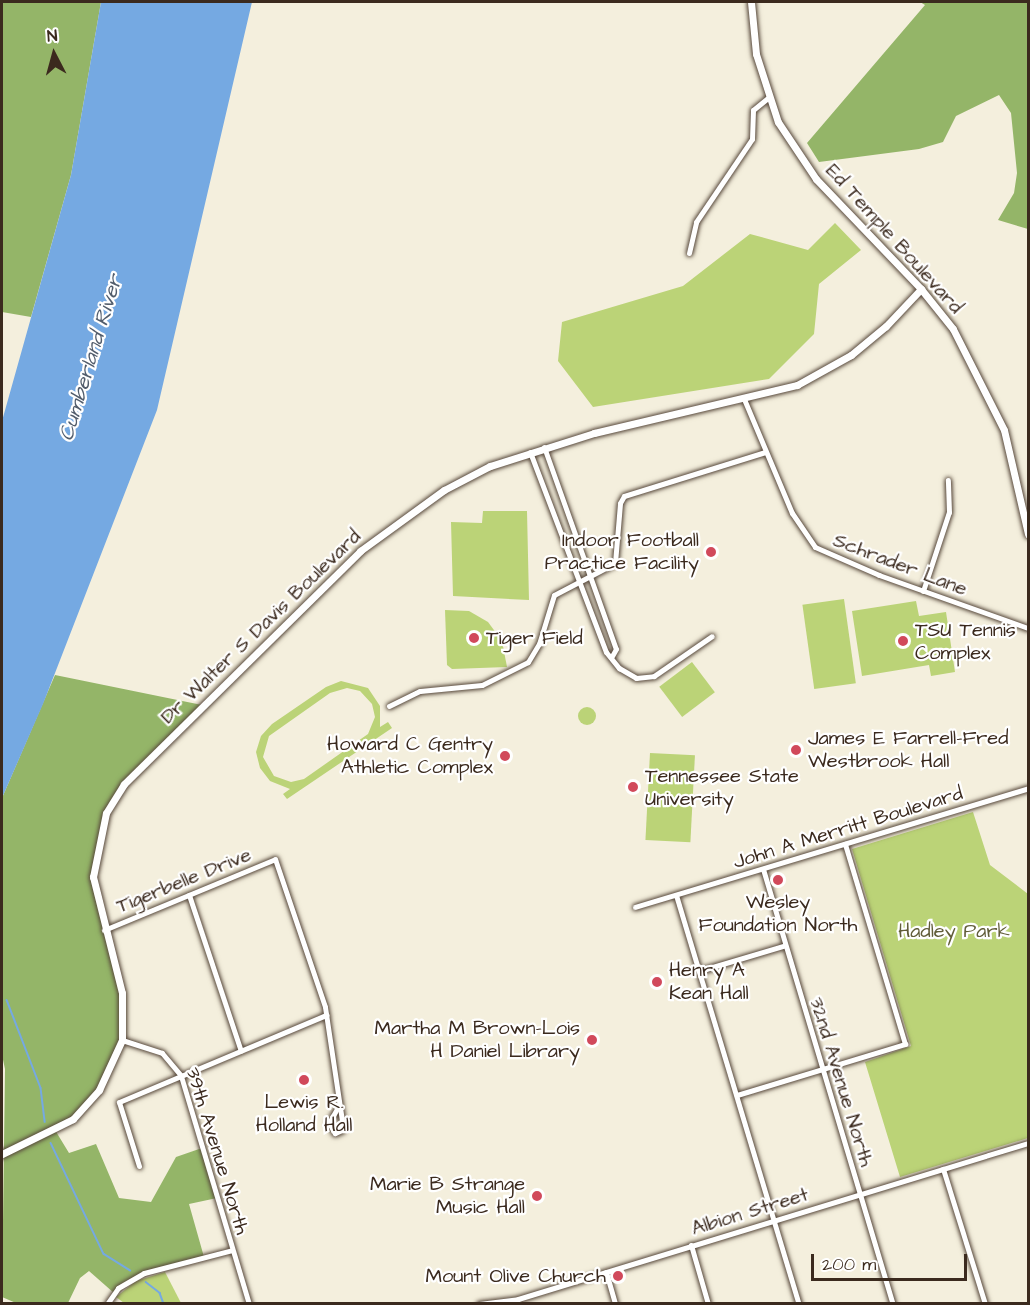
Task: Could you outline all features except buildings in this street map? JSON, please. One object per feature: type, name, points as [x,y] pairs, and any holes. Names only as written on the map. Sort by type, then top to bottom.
[{"type":"main road","name":"Ed Temple Boulevard","points":[[751,2],[756,54],[768,98],[799,157],[816,179],[921,289],[953,329],[995,408],[1016,469],[1029,534]]},
{"type":"main road","name":"Dr Walter S Davis Boulevard","points":[[2,1154],[73,1119],[99,1090],[122,1040],[122,993],[93,877],[96,850],[106,813],[124,783],[360,551],[444,490],[490,466],[544,447],[797,385],[851,355],[886,326],[921,289]]},
{"type":"street","points":[[689,253],[696,222],[752,139],[753,110],[768,98]]},
{"type":"street","name":"Schrader Lane","points":[[744,399],[792,513],[812,543],[837,559],[1029,628]]},
{"type":"street","points":[[544,447],[616,649],[612,656]]},
{"type":"street","points":[[530,452],[606,652],[628,675],[647,678],[712,636]]},
{"type":"street","points":[[389,706],[420,692],[482,685],[519,668],[538,647],[554,595],[579,581],[611,568],[615,561],[620,503],[624,496],[765,452]]},
{"type":"street","points":[[923,591],[949,512],[948,480]]},
{"type":"street","name":"John A Merritt Boulevard","points":[[635,907],[1029,788]]},
{"type":"street","points":[[737,1095],[905,1044],[845,844]]},
{"type":"street","name":"Tigerbelle Drive","points":[[105,930],[275,860],[326,1015]]},
{"type":"street","name":"32nd Avenue North","points":[[763,869],[820,1070],[893,1304]]},
{"type":"street","points":[[189,895],[241,1051]]},
{"type":"street","points":[[676,895],[799,1304]]},
{"type":"street","points":[[699,971],[783,946]]},
{"type":"street","points":[[139,1166],[119,1102],[326,1015],[343,1127],[334,1133],[329,1124],[339,1105]]},
{"type":"street","name":"39th Avenue North","points":[[122,1040],[162,1053],[181,1076],[249,1304]]},
{"type":"street","name":"Albion Street","points":[[479,1304],[518,1299],[1028,1145]]},
{"type":"street","points":[[943,1169],[985,1304]]},
{"type":"street","points":[[691,1245],[708,1304]]},
{"type":"street","points":[[107,1304],[118,1288],[144,1273],[232,1250]]},
{"type":"street","points":[[606,1272],[615,1304]]},
{"type":"green space","points":[[2,2],[101,2],[71,175],[31,317],[2,312]]},
{"type":"green space","points":[[920,2],[1028,2],[1028,229],[998,220],[1014,193],[1017,173],[1011,113],[999,95],[956,116],[943,142],[919,149],[819,162],[807,143],[925,5]]},
{"type":"green space","points":[[835,223],[861,250],[819,284],[814,334],[769,379],[593,407],[558,361],[562,322],[683,286],[750,234],[808,250]]},
{"type":"green space","points":[[483,511],[527,511],[529,600],[453,596],[451,522],[482,523]]},
{"type":"green space","points":[[844,599],[856,683],[814,689],[802,605]]},
{"type":"green space","name":"TSU Tennis Complex","points":[[916,601],[919,616],[946,612],[955,672],[931,676],[929,665],[862,676],[852,611]]},
{"type":"green space","name":"Tiger Field","points":[[445,610],[469,611],[488,622],[502,641],[507,667],[452,669],[447,665]]},
{"type":"green space","points":[[692,662],[715,692],[682,717],[659,687]]},
{"type":"green space","points":[[55,675],[202,705],[124,783],[106,813],[93,877],[118,971],[122,1040],[99,1090],[73,1119],[55,1130],[69,1153],[96,1144],[119,1198],[151,1202],[176,1157],[202,1148],[217,1198],[189,1204],[204,1257],[144,1273],[114,1293],[89,1271],[80,1278],[68,1303],[16,1303],[2,1297],[5,1069],[2,1055],[2,798]]},
{"type":"green space","points":[[341,681],[368,688],[380,706],[380,727],[388,722],[392,728],[287,799],[283,794],[290,789],[270,781],[260,768],[256,752],[261,736],[272,724],[326,687]],"holes":[[[347,688],[360,691],[372,704],[375,717],[368,734],[304,779],[291,782],[274,776],[263,757],[269,736],[330,693]]]},
{"type":"green space","points":[[587,707],[593,710],[596,716],[593,722],[587,725],[581,722],[578,716],[581,710]]},
{"type":"green space","points":[[650,753],[695,755],[690,842],[645,840]]},
{"type":"green space","name":"Hadley Park","points":[[973,812],[990,865],[1028,894],[1028,1138],[900,1177],[865,1062],[911,1046],[852,849]]},
{"type":"green space","points":[[165,1272],[181,1303],[124,1303],[116,1297],[136,1281]]},
{"type":"water","name":"Cumberland River","points":[[101,2],[252,2],[157,410],[43,704],[2,798],[2,421],[71,175]]},
{"type":"waterway","points":[[7,1000],[41,1088],[45,1122]]},
{"type":"waterway","points":[[51,1143],[104,1254],[130,1270]]},
{"type":"waterway","points":[[146,1282],[160,1293],[164,1304]]},
{"type":"place","name":"Indoor Football Practice Facility","points":[[711,552]]},
{"type":"place","name":"Tiger Field","points":[[474,638]]},
{"type":"place","name":"TSU Tennis Complex","points":[[903,641]]},
{"type":"place","name":"James E Farrell-Fred Westbrook Hall","points":[[796,750]]},
{"type":"place","name":"Howard C Gentry Athletic Complex","points":[[505,756]]},
{"type":"place","name":"Tennessee State University","points":[[633,787]]},
{"type":"place","name":"Wesley Foundation North","points":[[778,880]]},
{"type":"place","name":"Henry A Kean Hall","points":[[657,982]]},
{"type":"place","name":"Martha M Brown-Lois H Daniel Library","points":[[592,1040]]},
{"type":"place","name":"Lewis R. Holland Hall","points":[[304,1080]]},
{"type":"place","name":"Marie B Strange Music Hall","points":[[537,1196]]},
{"type":"place","name":"Mount Olive Church","points":[[618,1276]]}]
